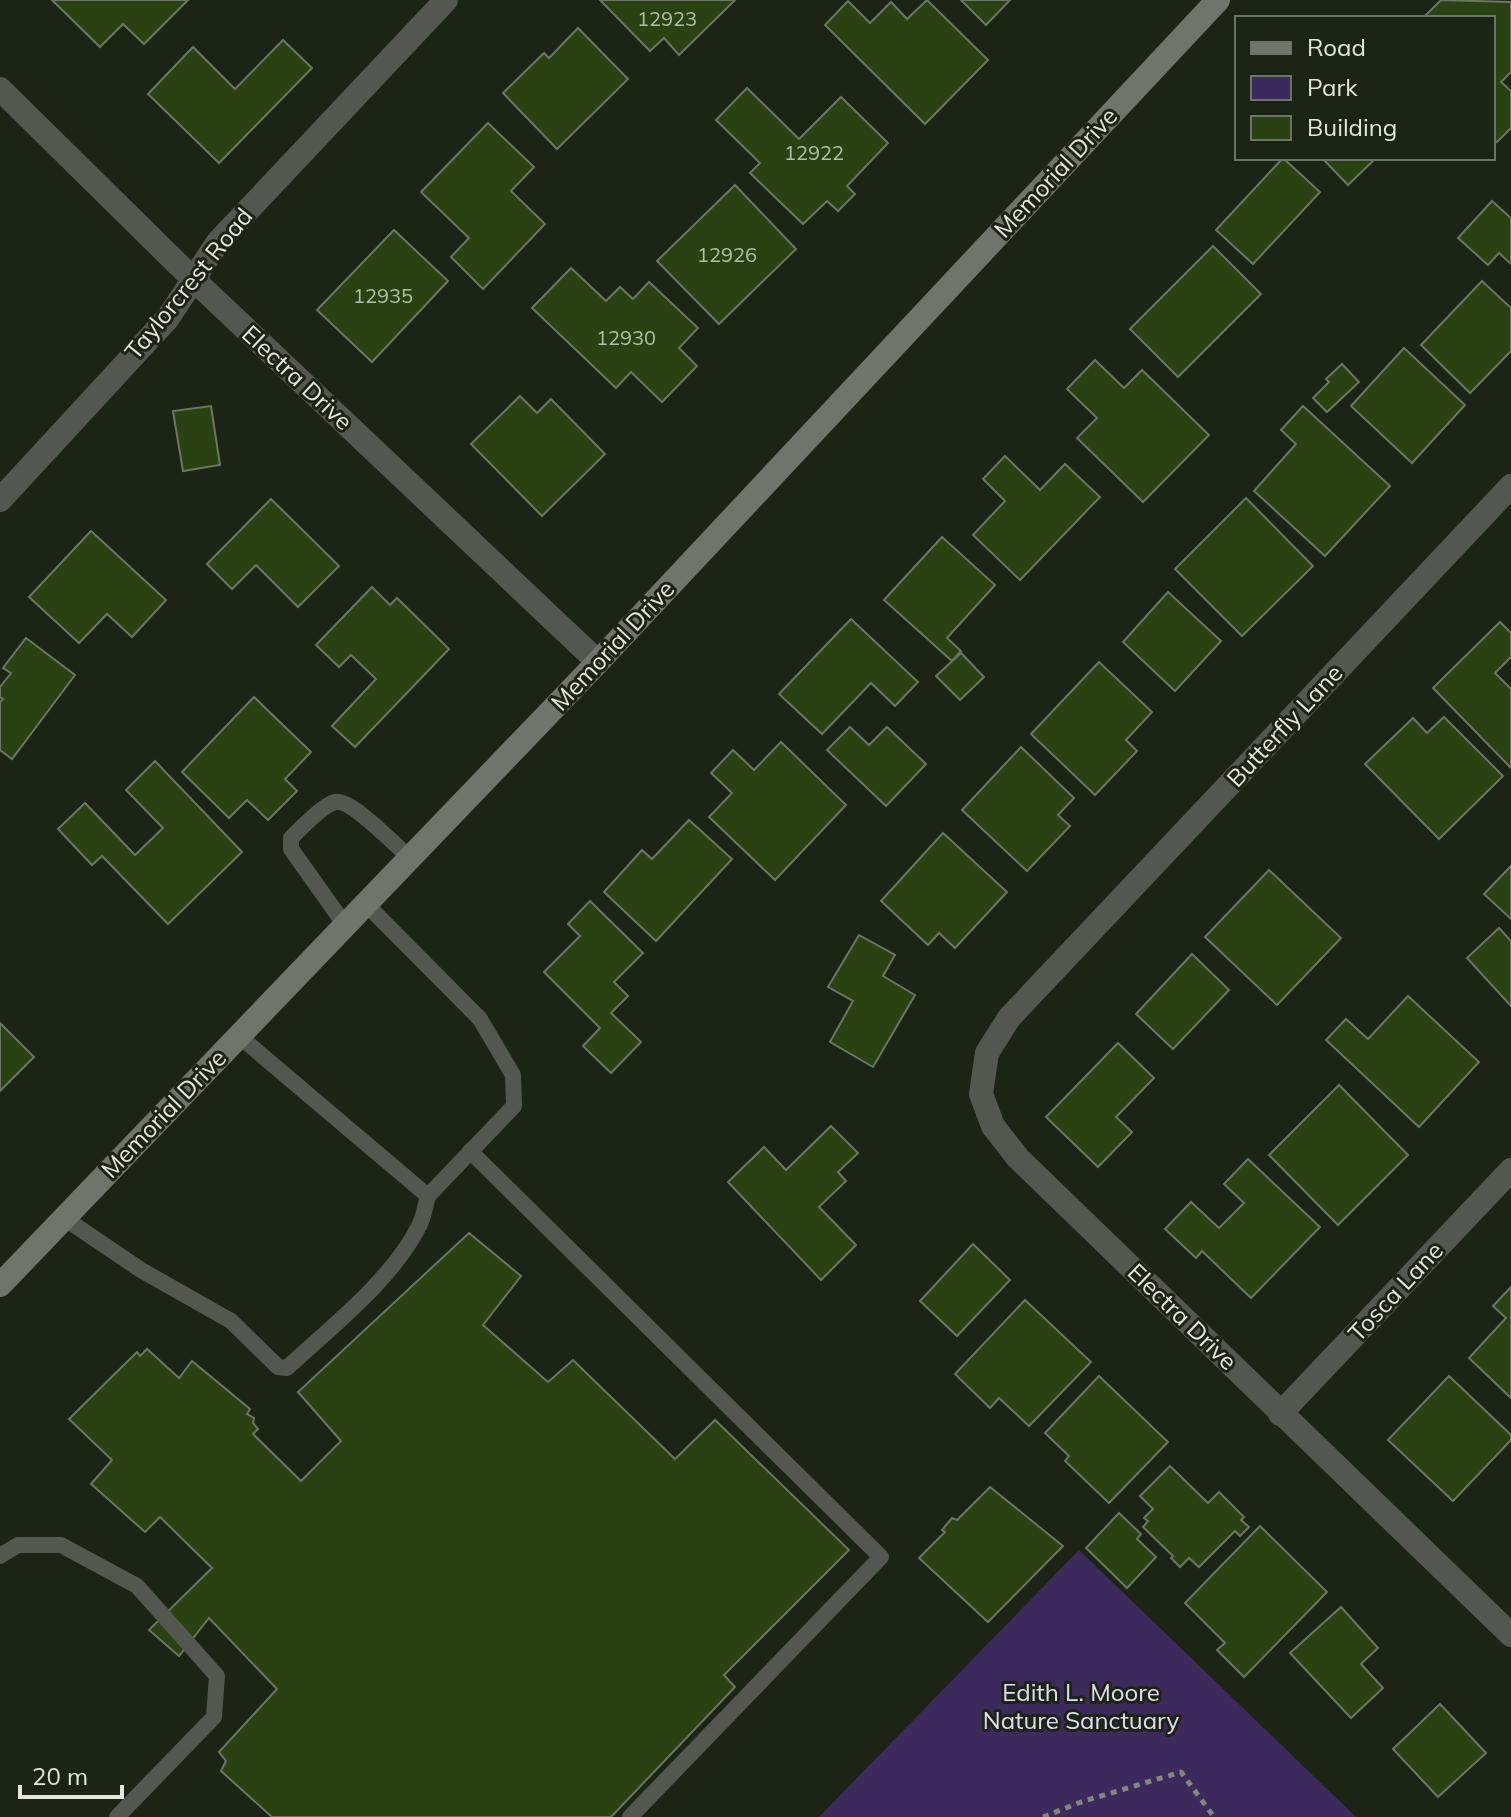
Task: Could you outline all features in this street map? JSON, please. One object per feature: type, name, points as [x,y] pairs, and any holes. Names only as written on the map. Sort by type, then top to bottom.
[{"type":"main road","name":"Memorial Drive","points":[[0,1285],[598,662],[1218,0]]},
{"type":"street","name":"Taylorcrest Road","points":[[0,500],[168,318],[218,242],[446,0]]},
{"type":"street","name":"Electra Drive","points":[[0,89],[194,280],[598,662]]},
{"type":"street","name":"Butterfly Lane","points":[[1058,966],[1511,486]]},
{"type":"street","name":"Electra Drive","points":[[1058,966],[1009,1018],[987,1053],[981,1094],[993,1126],[1018,1158],[1511,1635]]},
{"type":"street","name":"Tosca Lane","points":[[1280,1414],[1511,1170]]},
{"type":"lane","points":[[345,925],[291,849],[291,838],[332,802],[339,801],[352,806],[410,858]]},
{"type":"lane","points":[[64,1218],[141,1270],[231,1321],[278,1367],[287,1368],[359,1300],[396,1261],[421,1224],[428,1196],[514,1106],[513,1075],[480,1019],[366,904]]},
{"type":"lane","points":[[239,1036],[428,1196]]},
{"type":"lane","points":[[470,1151],[881,1557],[630,1817]]},
{"type":"lane","points":[[0,1556],[18,1545],[61,1545],[137,1586],[217,1676],[214,1717],[175,1761],[117,1817]]},
{"type":"path","points":[[1043,1817],[1081,1802],[1181,1772],[1214,1817]]},
{"type":"green space","name":"Edith L. Moore Nature Sanctuary","points":[[1079,1550],[1356,1817],[819,1817]]},
{"type":"building","points":[[52,0],[188,0],[144,44],[123,24],[100,47]]},
{"type":"building","points":[[600,0],[735,0],[679,55],[664,38],[650,51]]},
{"type":"building","points":[[927,0],[988,60],[925,124],[825,25],[848,1],[870,23],[891,2],[907,19]]},
{"type":"building","points":[[961,0],[1010,0],[986,25]]},
{"type":"building","points":[[1441,0],[1511,2],[1511,72],[1501,82],[1511,91],[1511,128],[1497,142],[1495,16],[1425,16]]},
{"type":"building","points":[[578,28],[628,79],[557,149],[503,93],[544,53],[549,58]]},
{"type":"building","points":[[283,40],[312,68],[219,163],[148,94],[193,47],[235,89]]},
{"type":"building","points":[[747,88],[799,139],[841,97],[888,143],[847,186],[855,194],[838,211],[827,201],[803,224],[750,173],[760,163],[716,120]]},
{"type":"building","points":[[488,123],[534,167],[511,191],[545,224],[483,289],[451,257],[469,238],[421,192]]},
{"type":"building","points":[[1281,160],[1285,160],[1320,192],[1253,264],[1216,230]]},
{"type":"building","points":[[1324,160],[1374,160],[1348,185]]},
{"type":"building","points":[[735,185],[796,249],[719,324],[657,261]]},
{"type":"building","points":[[1492,201],[1511,218],[1511,264],[1499,253],[1488,265],[1458,238]]},
{"type":"building","points":[[394,230],[448,281],[372,362],[317,310]]},
{"type":"building","points":[[1213,246],[1261,294],[1178,377],[1130,329]]},
{"type":"building","points":[[571,268],[606,301],[620,287],[633,299],[649,282],[698,328],[679,348],[697,366],[662,402],[631,372],[616,388],[532,308]]},
{"type":"building","points":[[1482,281],[1511,308],[1511,351],[1470,393],[1421,345]]},
{"type":"building","points":[[1404,348],[1465,405],[1412,463],[1351,406]]},
{"type":"building","points":[[1095,360],[1124,388],[1142,370],[1209,435],[1143,502],[1077,438],[1097,418],[1067,389]]},
{"type":"building","points":[[1342,364],[1359,382],[1327,412],[1313,398],[1329,382],[1326,379]]},
{"type":"building","points":[[520,396],[537,413],[551,399],[605,454],[542,516],[471,444]]},
{"type":"building","points":[[211,406],[220,465],[183,471],[173,411]]},
{"type":"building","points":[[1303,406],[1390,486],[1325,556],[1254,491],[1296,444],[1281,430]]},
{"type":"building","points":[[1005,456],[1040,490],[1065,464],[1100,497],[1020,580],[973,535],[1005,501],[983,479]]},
{"type":"building","points":[[1246,498],[1313,566],[1242,636],[1175,569]]},
{"type":"building","points":[[271,499],[339,566],[298,607],[256,565],[232,589],[207,564]]},
{"type":"building","points":[[91,531],[166,600],[132,637],[107,614],[79,643],[29,597]]},
{"type":"building","points":[[942,537],[995,585],[947,638],[961,651],[952,661],[884,600]]},
{"type":"building","points":[[372,587],[390,605],[397,598],[449,649],[355,747],[332,726],[376,679],[351,655],[339,667],[316,645]]},
{"type":"building","points":[[1168,592],[1221,641],[1175,691],[1123,642]]},
{"type":"building","points":[[851,619],[918,682],[895,706],[871,683],[822,734],[779,694]]},
{"type":"building","points":[[1500,622],[1511,633],[1511,657],[1495,673],[1511,689],[1511,768],[1433,688]]},
{"type":"building","points":[[26,638],[75,675],[12,759],[0,750],[0,702],[3,699],[0,697],[0,687],[11,673],[3,668]]},
{"type":"building","points":[[961,653],[984,677],[960,700],[936,676]]},
{"type":"building","points":[[1099,662],[1152,712],[1126,740],[1137,751],[1095,795],[1031,734]]},
{"type":"building","points":[[254,697],[311,752],[285,779],[297,791],[268,820],[247,800],[229,818],[182,772]]},
{"type":"building","points":[[1444,717],[1503,776],[1439,839],[1365,764],[1413,718],[1427,733]]},
{"type":"building","points":[[850,727],[869,745],[887,727],[926,764],[886,806],[827,750]]},
{"type":"building","points":[[781,742],[846,805],[775,880],[709,817],[732,793],[711,773],[733,750],[754,770]]},
{"type":"building","points":[[1021,747],[1074,798],[1058,815],[1070,826],[1027,871],[962,810]]},
{"type":"building","points":[[155,761],[242,852],[168,924],[102,856],[92,865],[58,829],[85,803],[135,855],[163,828],[126,790]]},
{"type":"building","points":[[689,820],[732,859],[656,941],[604,892],[642,850],[652,859]]},
{"type":"building","points":[[943,833],[1007,892],[955,948],[939,933],[928,945],[881,901]]},
{"type":"building","points":[[1511,866],[1511,919],[1484,894]]},
{"type":"building","points":[[1269,870],[1341,938],[1277,1005],[1205,937]]},
{"type":"building","points":[[590,901],[643,953],[614,982],[628,996],[611,1013],[641,1042],[611,1073],[583,1046],[600,1028],[544,972],[580,936],[568,924]]},
{"type":"building","points":[[1499,928],[1511,941],[1511,1006],[1467,958]]},
{"type":"building","points":[[859,935],[895,955],[883,976],[915,995],[873,1067],[830,1042],[853,1001],[828,987]]},
{"type":"building","points":[[1192,954],[1229,990],[1173,1049],[1136,1014]]},
{"type":"building","points":[[1408,996],[1479,1062],[1419,1127],[1326,1040],[1346,1019],[1368,1039]]},
{"type":"building","points":[[0,1023],[34,1057],[0,1091]]},
{"type":"building","points":[[1118,1043],[1154,1078],[1116,1117],[1132,1132],[1098,1167],[1046,1117]]},
{"type":"building","points":[[1339,1085],[1408,1155],[1338,1225],[1269,1155]]},
{"type":"building","points":[[831,1126],[858,1153],[838,1172],[846,1181],[819,1207],[856,1245],[821,1280],[728,1182],[764,1147],[786,1170]]},
{"type":"building","points":[[1248,1159],[1320,1227],[1251,1298],[1202,1251],[1196,1258],[1165,1229],[1191,1202],[1219,1228],[1244,1203],[1224,1184]]},
{"type":"building","points":[[469,1233],[521,1276],[483,1325],[548,1382],[573,1360],[675,1459],[715,1420],[849,1550],[724,1675],[735,1687],[611,1817],[272,1817],[221,1771],[226,1761],[219,1752],[277,1689],[209,1618],[179,1656],[149,1630],[212,1568],[160,1517],[145,1532],[91,1484],[112,1460],[69,1419],[137,1352],[140,1356],[147,1349],[179,1378],[192,1361],[250,1409],[247,1414],[254,1418],[253,1423],[258,1429],[253,1434],[301,1481],[341,1441],[298,1392]]},
{"type":"building","points":[[973,1244],[1010,1280],[957,1336],[920,1301]]},
{"type":"building","points":[[1511,1287],[1511,1398],[1469,1358],[1506,1318],[1493,1306]]},
{"type":"building","points":[[1025,1300],[1091,1362],[1029,1426],[999,1398],[990,1408],[955,1374]]},
{"type":"building","points":[[1099,1376],[1168,1442],[1109,1503],[1065,1461],[1069,1456],[1045,1433]]},
{"type":"building","points":[[1449,1376],[1511,1435],[1511,1440],[1453,1501],[1388,1440]]},
{"type":"building","points":[[1170,1466],[1208,1503],[1219,1492],[1244,1517],[1241,1520],[1249,1527],[1240,1536],[1235,1531],[1199,1567],[1189,1558],[1180,1567],[1143,1527],[1148,1521],[1144,1518],[1153,1509],[1140,1496]]},
{"type":"building","points":[[990,1487],[1063,1546],[988,1622],[919,1558],[945,1532],[942,1530],[952,1518],[957,1520]]},
{"type":"building","points":[[1119,1513],[1141,1534],[1137,1539],[1156,1557],[1127,1588],[1086,1548]]},
{"type":"building","points":[[1260,1526],[1327,1592],[1244,1677],[1217,1650],[1225,1643],[1185,1603]]},
{"type":"building","points":[[1341,1607],[1378,1648],[1361,1664],[1383,1688],[1351,1718],[1290,1653]]},
{"type":"building","points":[[1440,1704],[1486,1753],[1438,1797],[1393,1749]]}]
